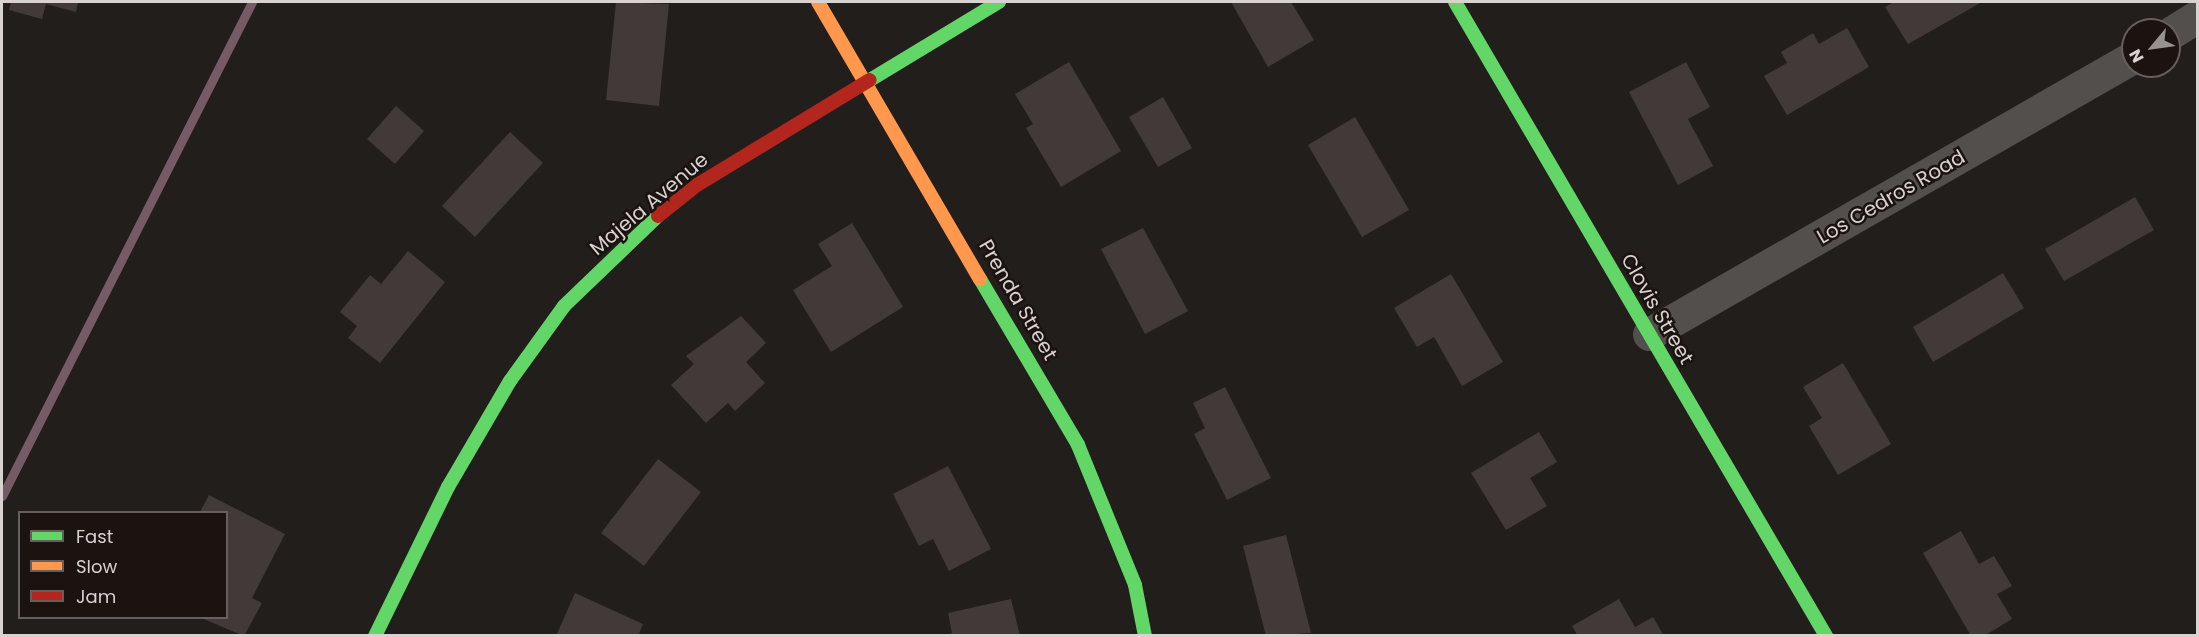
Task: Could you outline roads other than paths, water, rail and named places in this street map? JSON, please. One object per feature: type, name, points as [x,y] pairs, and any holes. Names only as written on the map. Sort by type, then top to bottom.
[{"type":"street","name":"Prenda Street","points":[[818,2],[868,78],[1078,445],[1135,585],[1145,636]]},
{"type":"street","name":"Majela Avenue","points":[[375,636],[448,487],[510,381],[564,306],[624,244],[697,185],[868,78],[999,2]]},
{"type":"street","name":"Clovis Street","points":[[1455,2],[1827,636]]},
{"type":"street","points":[[2181,27],[2198,16]]},
{"type":"street","name":"Los Cedros Road","points":[[1649,334],[2121,64]]},
{"type":"waterway","points":[[2,496],[252,2]]}]
